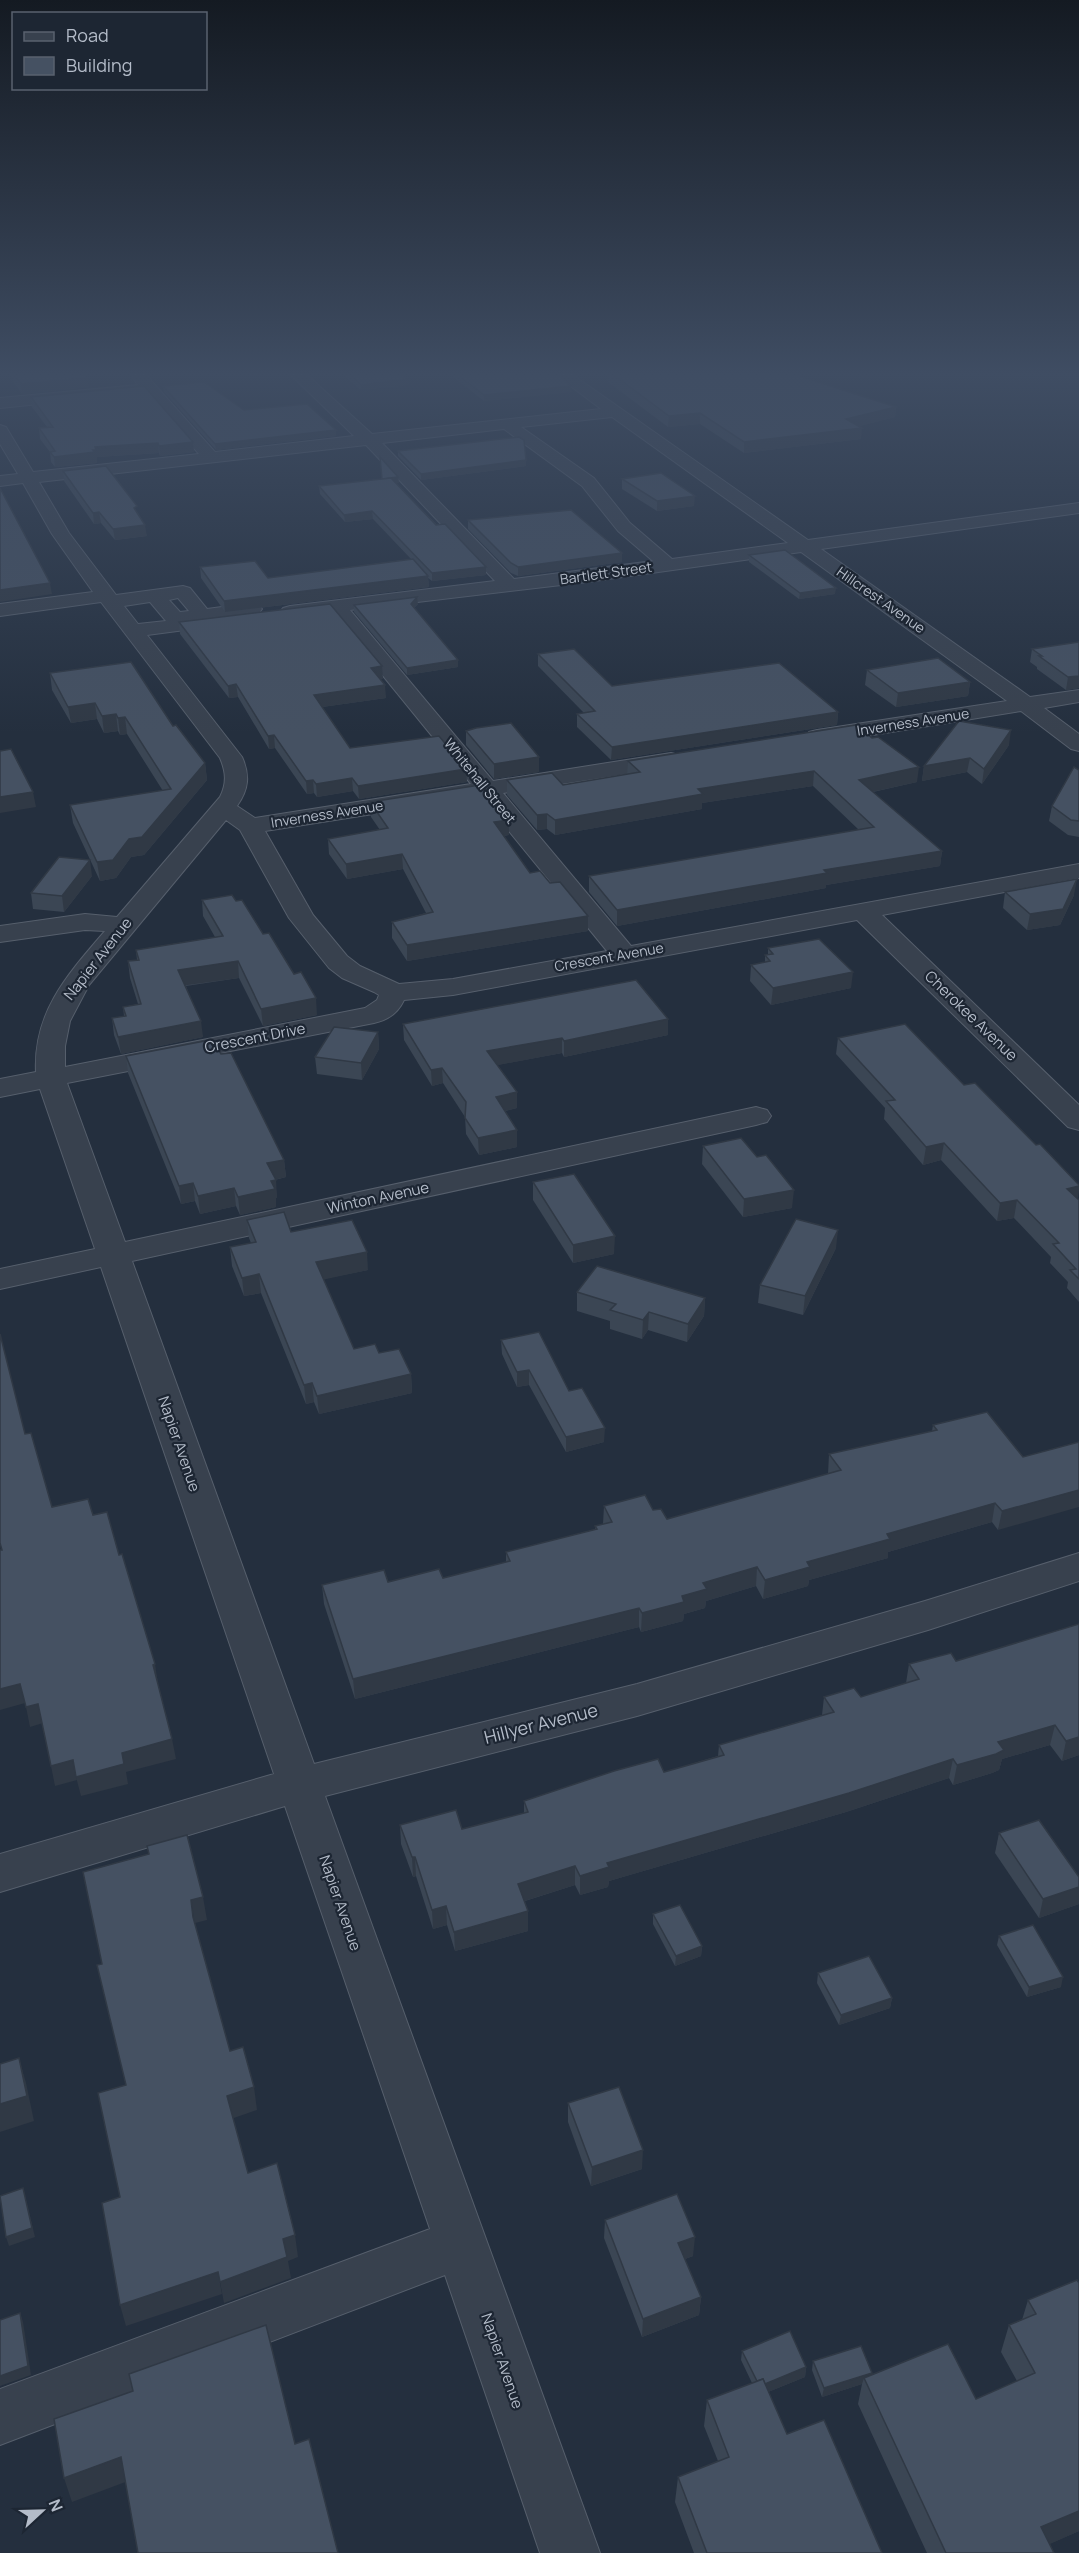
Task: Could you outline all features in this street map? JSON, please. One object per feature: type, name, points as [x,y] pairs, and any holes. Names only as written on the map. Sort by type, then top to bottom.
[{"type":"street","name":"Napier Avenue","points":[[27,494],[61,534],[236,767],[237,817],[125,925],[85,971],[66,999],[53,1025],[48,1053],[51,1078],[570,2553]]},
{"type":"street","points":[[422,494],[509,585]]},
{"type":"street","points":[[599,494],[624,527],[668,565]]},
{"type":"street","name":"Hillcrest Avenue","points":[[730,494],[964,659],[1023,705],[1079,744]]},
{"type":"street","name":"Bartlett Street","points":[[133,631],[668,565],[1079,508]]},
{"type":"street","points":[[0,610],[155,596],[175,619],[252,609]]},
{"type":"street","name":"Whitehall Street","points":[[336,607],[624,954]]},
{"type":"street","name":"Inverness Avenue","points":[[802,740],[1079,696]]},
{"type":"street","name":"Inverness Avenue","points":[[237,817],[487,789],[697,756]]},
{"type":"street","points":[[237,817],[302,918],[324,946],[351,972],[384,986],[394,993]]},
{"type":"street","name":"Crescent Avenue","points":[[394,993],[453,987],[1079,871]]},
{"type":"street","name":"Cherokee Avenue","points":[[864,912],[1079,1121]]},
{"type":"street","points":[[0,934],[85,922],[125,925]]},
{"type":"street","name":"Crescent Drive","points":[[0,1088],[374,1015],[387,1005],[394,993]]},
{"type":"street","name":"Winton Avenue","points":[[0,1279],[756,1116]]},
{"type":"street","name":"Hillyer Avenue","points":[[0,1873],[298,1785],[637,1700],[928,1615],[1079,1567]]},
{"type":"street","points":[[0,2417],[461,2243]]},
{"type":"building","points":[[0,494],[3,494],[50,583],[0,590]]},
{"type":"building","points":[[80,494],[128,494],[137,506],[134,508],[145,525],[113,529],[99,512],[93,513]]},
{"type":"building","points":[[326,494],[406,494],[436,525],[445,524],[486,567],[432,573],[372,511],[344,515]]},
{"type":"building","points":[[646,494],[695,496],[657,501]]},
{"type":"building","points":[[571,510],[622,553],[518,567],[511,563],[468,520]]},
{"type":"building","points":[[785,550],[836,588],[800,593],[749,555]]},
{"type":"building","points":[[413,559],[428,576],[224,601],[200,567],[255,561],[268,578]]},
{"type":"building","points":[[417,597],[411,604],[458,660],[407,668],[354,605]]},
{"type":"building","points":[[330,604],[382,666],[371,668],[385,685],[314,695],[350,748],[439,736],[466,769],[358,786],[352,778],[316,784],[313,780],[306,781],[274,735],[268,736],[236,684],[228,686],[179,622]]},
{"type":"building","points":[[1079,642],[1079,676],[1068,677],[1032,649]]},
{"type":"building","points":[[574,649],[612,686],[779,663],[838,712],[612,747],[577,714],[595,711],[538,654]]},
{"type":"building","points":[[938,658],[970,682],[898,693],[867,670]]},
{"type":"building","points":[[131,662],[173,726],[176,725],[205,763],[142,837],[129,839],[113,860],[97,862],[70,805],[171,789],[125,717],[118,718],[116,714],[102,716],[95,703],[68,707],[50,673]]},
{"type":"building","points":[[959,721],[1011,730],[984,769],[970,758],[924,766]]},
{"type":"building","points":[[511,723],[539,757],[494,764],[466,731],[476,728]]},
{"type":"building","points":[[856,725],[872,738],[878,737],[919,767],[859,780],[942,851],[824,870],[827,873],[617,910],[589,876],[874,827],[814,771],[698,789],[703,794],[555,820],[547,814],[537,815],[507,780],[552,773],[563,785],[640,772],[628,761]]},
{"type":"building","points":[[11,749],[33,792],[0,797],[0,751]]},
{"type":"building","points":[[1074,767],[1079,770],[1079,821],[1071,820],[1052,806]]},
{"type":"building","points":[[480,785],[509,820],[494,822],[530,873],[540,871],[550,883],[560,882],[588,916],[407,945],[392,922],[433,912],[402,854],[346,864],[328,839],[388,828],[370,802]]},
{"type":"building","points":[[59,857],[90,860],[62,896],[31,893]]},
{"type":"building","points":[[1077,879],[1063,909],[1030,914],[1005,892]]},
{"type":"building","points":[[232,895],[236,901],[242,900],[263,934],[269,933],[294,974],[301,972],[316,998],[261,1009],[238,961],[178,970],[201,1021],[118,1037],[112,1018],[126,1016],[123,1007],[141,1004],[128,961],[139,960],[136,950],[223,936],[202,900]]},
{"type":"building","points":[[819,939],[853,972],[773,988],[751,965],[770,961],[765,955],[773,954],[768,948]]},
{"type":"building","points":[[636,980],[668,1019],[564,1041],[562,1038],[487,1051],[517,1092],[496,1097],[517,1130],[478,1138],[465,1118],[466,1102],[442,1068],[431,1070],[403,1024]]},
{"type":"building","points":[[905,1024],[964,1085],[975,1083],[1036,1145],[1040,1144],[1079,1185],[1067,1189],[1079,1200],[1079,1279],[1070,1270],[1076,1269],[1053,1244],[1059,1243],[1017,1200],[1000,1203],[944,1143],[926,1147],[886,1101],[895,1100],[838,1038]]},
{"type":"building","points":[[334,1027],[378,1032],[361,1063],[315,1057]]},
{"type":"building","points":[[210,1040],[214,1049],[218,1049],[221,1054],[231,1053],[284,1160],[267,1163],[276,1180],[271,1181],[275,1189],[238,1197],[234,1188],[198,1196],[193,1183],[179,1186],[126,1056]]},
{"type":"building","points":[[741,1138],[757,1157],[766,1155],[794,1190],[744,1199],[703,1146]]},
{"type":"building","points":[[574,1174],[615,1236],[573,1245],[533,1182]]},
{"type":"building","points":[[284,1212],[291,1232],[352,1220],[367,1252],[316,1262],[354,1349],[375,1344],[379,1353],[399,1349],[411,1374],[317,1396],[312,1383],[304,1385],[259,1274],[242,1278],[230,1247],[256,1242],[247,1220]]},
{"type":"building","points":[[796,1219],[838,1230],[805,1296],[760,1285]]},
{"type":"building","points":[[597,1266],[705,1298],[688,1324],[649,1312],[643,1320],[610,1310],[616,1304],[577,1292]]},
{"type":"building","points":[[539,1332],[569,1391],[582,1388],[605,1428],[566,1437],[529,1370],[517,1372],[501,1340]]},
{"type":"building","points":[[0,1334],[25,1434],[31,1433],[52,1507],[88,1499],[93,1515],[107,1512],[155,1664],[153,1665],[172,1739],[122,1753],[124,1764],[76,1777],[73,1760],[51,1766],[38,1704],[26,1707],[20,1684],[0,1689],[0,1550],[2,1550],[0,1543]]},
{"type":"building","points":[[987,1412],[1023,1457],[1079,1442],[1079,1490],[1002,1511],[995,1503],[887,1534],[890,1539],[807,1562],[810,1567],[765,1580],[757,1567],[703,1583],[707,1589],[682,1596],[684,1602],[642,1613],[639,1608],[353,1679],[322,1585],[384,1570],[388,1582],[439,1569],[443,1578],[510,1561],[506,1552],[597,1529],[595,1526],[612,1522],[604,1506],[645,1495],[653,1510],[661,1509],[667,1519],[841,1470],[829,1454],[937,1430],[933,1425]]},
{"type":"building","points":[[1079,1624],[1079,1737],[1066,1741],[1055,1725],[998,1742],[1004,1750],[996,1754],[957,1765],[953,1759],[849,1793],[607,1863],[609,1867],[580,1876],[575,1866],[518,1884],[528,1911],[454,1932],[446,1906],[432,1910],[415,1857],[412,1857],[400,1825],[456,1810],[462,1829],[528,1812],[524,1801],[614,1771],[658,1759],[664,1772],[724,1755],[719,1745],[834,1712],[824,1697],[854,1688],[861,1697],[919,1679],[909,1664],[951,1653],[956,1661]]},
{"type":"building","points":[[1039,1820],[1079,1877],[1079,1887],[1043,1899],[999,1833]]},
{"type":"building","points":[[187,1835],[203,1897],[191,1900],[193,1917],[230,2051],[243,2047],[254,2087],[227,2096],[248,2173],[277,2163],[295,2235],[283,2239],[287,2257],[220,2282],[218,2272],[120,2305],[102,2203],[120,2197],[98,2093],[126,2085],[97,1965],[102,1964],[83,1872],[149,1854],[147,1846]]},
{"type":"building","points":[[680,1905],[702,1946],[676,1956],[653,1914]]},
{"type":"building","points":[[1033,1925],[1063,1977],[1029,1987],[999,1936]]},
{"type":"building","points":[[869,1956],[892,1998],[841,2015],[818,1973]]},
{"type":"building","points":[[19,2058],[27,2096],[0,2104],[0,2064]]},
{"type":"building","points":[[619,2087],[643,2150],[592,2167],[568,2103]]},
{"type":"building","points":[[23,2188],[32,2228],[6,2237],[0,2196]]},
{"type":"building","points":[[677,2194],[695,2237],[678,2243],[701,2297],[643,2319],[605,2220]]},
{"type":"building","points":[[1077,2280],[1079,2283],[1079,2511],[1041,2527],[1054,2553],[946,2553],[864,2378],[948,2344],[976,2399],[1035,2373],[1009,2325],[1036,2314],[1028,2300]]},
{"type":"building","points":[[20,2313],[28,2366],[0,2376],[0,2320]]},
{"type":"building","points":[[266,2325],[295,2444],[309,2439],[338,2553],[138,2553],[121,2457],[64,2478],[54,2419],[133,2391],[129,2374]]},
{"type":"building","points":[[790,2331],[806,2367],[765,2384],[763,2379],[757,2381],[742,2351]]},
{"type":"building","points":[[861,2346],[872,2373],[824,2388],[813,2361]]},
{"type":"building","points":[[763,2379],[787,2434],[824,2420],[882,2553],[707,2553],[678,2477],[729,2457],[707,2400]]}]
